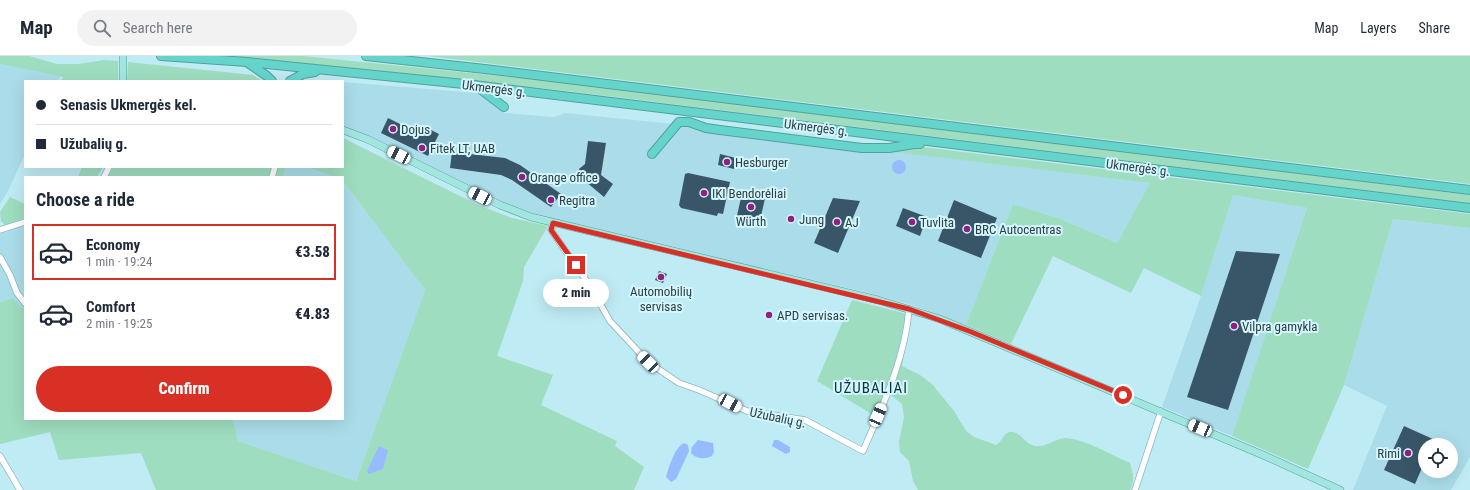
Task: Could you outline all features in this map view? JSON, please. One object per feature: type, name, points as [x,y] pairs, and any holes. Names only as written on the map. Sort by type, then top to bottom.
[{"type":"highway","name":"Ukmergės g.","points":[[161,56],[247,62],[474,85],[1470,208]]},
{"type":"highway","name":"Ukmergės g.","points":[[366,56],[485,69],[1470,190]]},
{"type":"highway","points":[[247,62],[271,80]]},
{"type":"highway","points":[[292,80],[302,74],[330,70]]},
{"type":"highway","points":[[474,85],[504,108]]},
{"type":"highway","points":[[652,154],[679,122],[720,130],[862,148],[889,148],[914,144],[941,147],[955,144]]},
{"type":"main road","points":[[123,80],[124,56]]},
{"type":"main road","points":[[344,130],[367,139],[500,205],[553,223],[909,309],[969,331],[1161,411],[1300,470],[1340,490]]},
{"type":"street","points":[[0,230],[24,222]]},
{"type":"street","name":"Užubalių g.","points":[[553,223],[551,230],[590,286],[610,321],[641,356],[652,365],[679,383],[716,397],[739,408],[747,411],[805,420],[863,451],[894,379],[905,334],[909,309]]},
{"type":"street","points":[[0,257],[10,275],[17,294],[24,302]]},
{"type":"street","points":[[1135,490],[1161,411]]},
{"type":"street","points":[[0,456],[20,490]]},
{"type":"shaded area","points":[[0,64],[60,76],[58,80],[24,80],[24,156],[7,193],[0,204]]},
{"type":"shaded area","points":[[344,82],[477,93],[484,96],[504,113],[554,117],[565,113],[673,124],[1150,183],[1117,243],[1058,218],[1013,204],[966,325],[915,306],[861,291],[561,222],[508,205],[370,137],[344,127]]},
{"type":"shaded area","points":[[286,168],[310,168],[331,176],[283,176]]},
{"type":"shaded area","points":[[344,182],[425,290],[356,481],[238,441],[233,420],[344,420]]},
{"type":"shaded area","points":[[1233,195],[1307,208],[1232,436],[1162,407],[1201,296]]},
{"type":"shaded area","points":[[1393,219],[1470,228],[1470,457],[1458,478],[1458,438],[1418,438],[1418,478],[1458,478],[1451,490],[1353,490],[1387,406],[1344,385]]},
{"type":"shaded area","points":[[24,225],[24,308],[13,298],[0,302],[0,234]]},
{"type":"green space","points":[[0,56],[29,56],[57,64],[78,64],[105,60],[118,61],[118,80],[62,80],[63,77],[0,64]]},
{"type":"green space","points":[[212,56],[303,56],[560,82],[1470,195],[1470,203],[559,90],[376,70]]},
{"type":"green space","points":[[428,56],[1470,56],[1470,184]]},
{"type":"green space","points":[[128,62],[253,75],[260,80],[127,80]]},
{"type":"green space","points":[[344,138],[478,205],[512,218],[548,226],[524,267],[523,281],[497,356],[553,375],[541,405],[617,441],[615,446],[644,467],[634,490],[156,490],[141,453],[59,460],[50,432],[0,444],[0,302],[13,298],[24,308],[24,420],[233,420],[238,441],[356,481],[425,290],[344,182],[344,176],[331,176],[310,168],[344,168]]},
{"type":"green space","points":[[922,147],[1470,214],[1470,228],[1393,219],[1344,385],[1308,469],[1232,436],[1307,208],[1233,195],[1201,296],[1144,268],[1131,293],[1053,256],[1011,344],[966,325],[1013,204],[1058,218],[1117,243],[1150,183],[887,151]]},
{"type":"green space","points":[[82,168],[102,168],[98,176],[78,176]]},
{"type":"green space","points":[[112,168],[286,168],[283,176],[108,176]]},
{"type":"green space","points":[[10,197],[24,204],[24,218],[5,225],[1,221],[0,212]]},
{"type":"green space","points":[[852,300],[911,315],[902,366],[920,375],[932,384],[954,411],[966,431],[974,437],[996,445],[1009,432],[1019,434],[1032,445],[1037,446],[1046,445],[1063,438],[1083,442],[1130,463],[1133,483],[1130,490],[918,490],[913,481],[909,461],[900,452],[899,442],[904,417],[902,404],[886,391],[875,416],[817,381]]},
{"type":"water","points":[[896,160],[902,160],[906,164],[906,170],[902,174],[896,174],[892,170],[892,164]]},
{"type":"water","points":[[698,440],[713,443],[714,452],[712,456],[701,458],[696,457],[691,453],[692,447]]},
{"type":"water","points":[[774,440],[778,440],[790,447],[790,452],[786,454],[772,446]]},
{"type":"water","points":[[684,443],[688,445],[689,451],[676,479],[671,482],[666,477],[672,458],[677,449]]},
{"type":"water","points":[[379,446],[388,450],[383,469],[369,474],[367,471]]},
{"type":"building","name":"Fitek LT, UAB","points":[[388,118],[420,134],[423,126],[439,134],[428,156],[381,133]]},
{"type":"building","points":[[588,141],[606,143],[601,175],[613,184],[604,197],[579,176],[579,169],[585,164]]},
{"type":"building","name":"Orange office","points":[[452,152],[505,158],[520,165],[561,194],[551,207],[512,180],[501,175],[450,168]]},
{"type":"building","name":"Hesburger","points":[[720,154],[736,158],[734,169],[718,165]]},
{"type":"building","name":"IKI Bendorėliai","points":[[688,173],[730,182],[723,214],[718,213],[717,216],[681,208],[679,205],[685,174]]},
{"type":"building","name":"Würth","points":[[743,189],[766,194],[759,225],[736,220]]},
{"type":"building","name":"AJ","points":[[833,198],[860,201],[838,253],[814,243]]},
{"type":"building","name":"BRC Autocentras","points":[[954,200],[997,218],[981,258],[938,241]]},
{"type":"building","name":"Tuvlita","points":[[903,208],[927,217],[920,236],[896,226]]},
{"type":"building","name":"Vilpra gamykla","points":[[1236,251],[1280,254],[1228,410],[1187,397]]},
{"type":"building","name":"Automobilių servisas","points":[[659,271],[667,274],[663,283],[655,280]]},
{"type":"building","name":"Rimi","points":[[1404,426],[1431,438],[1418,438],[1418,477],[1415,484],[1384,470]]},
{"type":"place","name":"Dojus","points":[[393,129]]},
{"type":"place","name":"Fitek LT, UAB","points":[[422,148]]},
{"type":"place","name":"Hesburger","points":[[727,162]]},
{"type":"place","name":"Orange office","points":[[522,177]]},
{"type":"place","name":"IKI Bendorėliai","points":[[704,193]]},
{"type":"place","name":"Regitra","points":[[551,200]]},
{"type":"place","name":"Würth","points":[[751,207]]},
{"type":"place","name":"Jung","points":[[791,219]]},
{"type":"place","name":"AJ","points":[[837,222]]},
{"type":"place","name":"Tuvlita","points":[[912,222]]},
{"type":"place","name":"BRC Autocentras","points":[[967,229]]},
{"type":"place","name":"Automobilių servisas","points":[[661,277]]},
{"type":"place","name":"APD servisas.","points":[[769,315]]},
{"type":"place","name":"Vilpra gamykla","points":[[1234,326]]},
{"type":"place","name":"Rimi","points":[[1408,453]]},
{"type":"district","name":"UŽUBALIAI","points":[[871,388]]},
{"type":"route","points":[[576,265],[551,230],[553,223],[878,300],[909,309],[940,319],[1123,395]]}]
